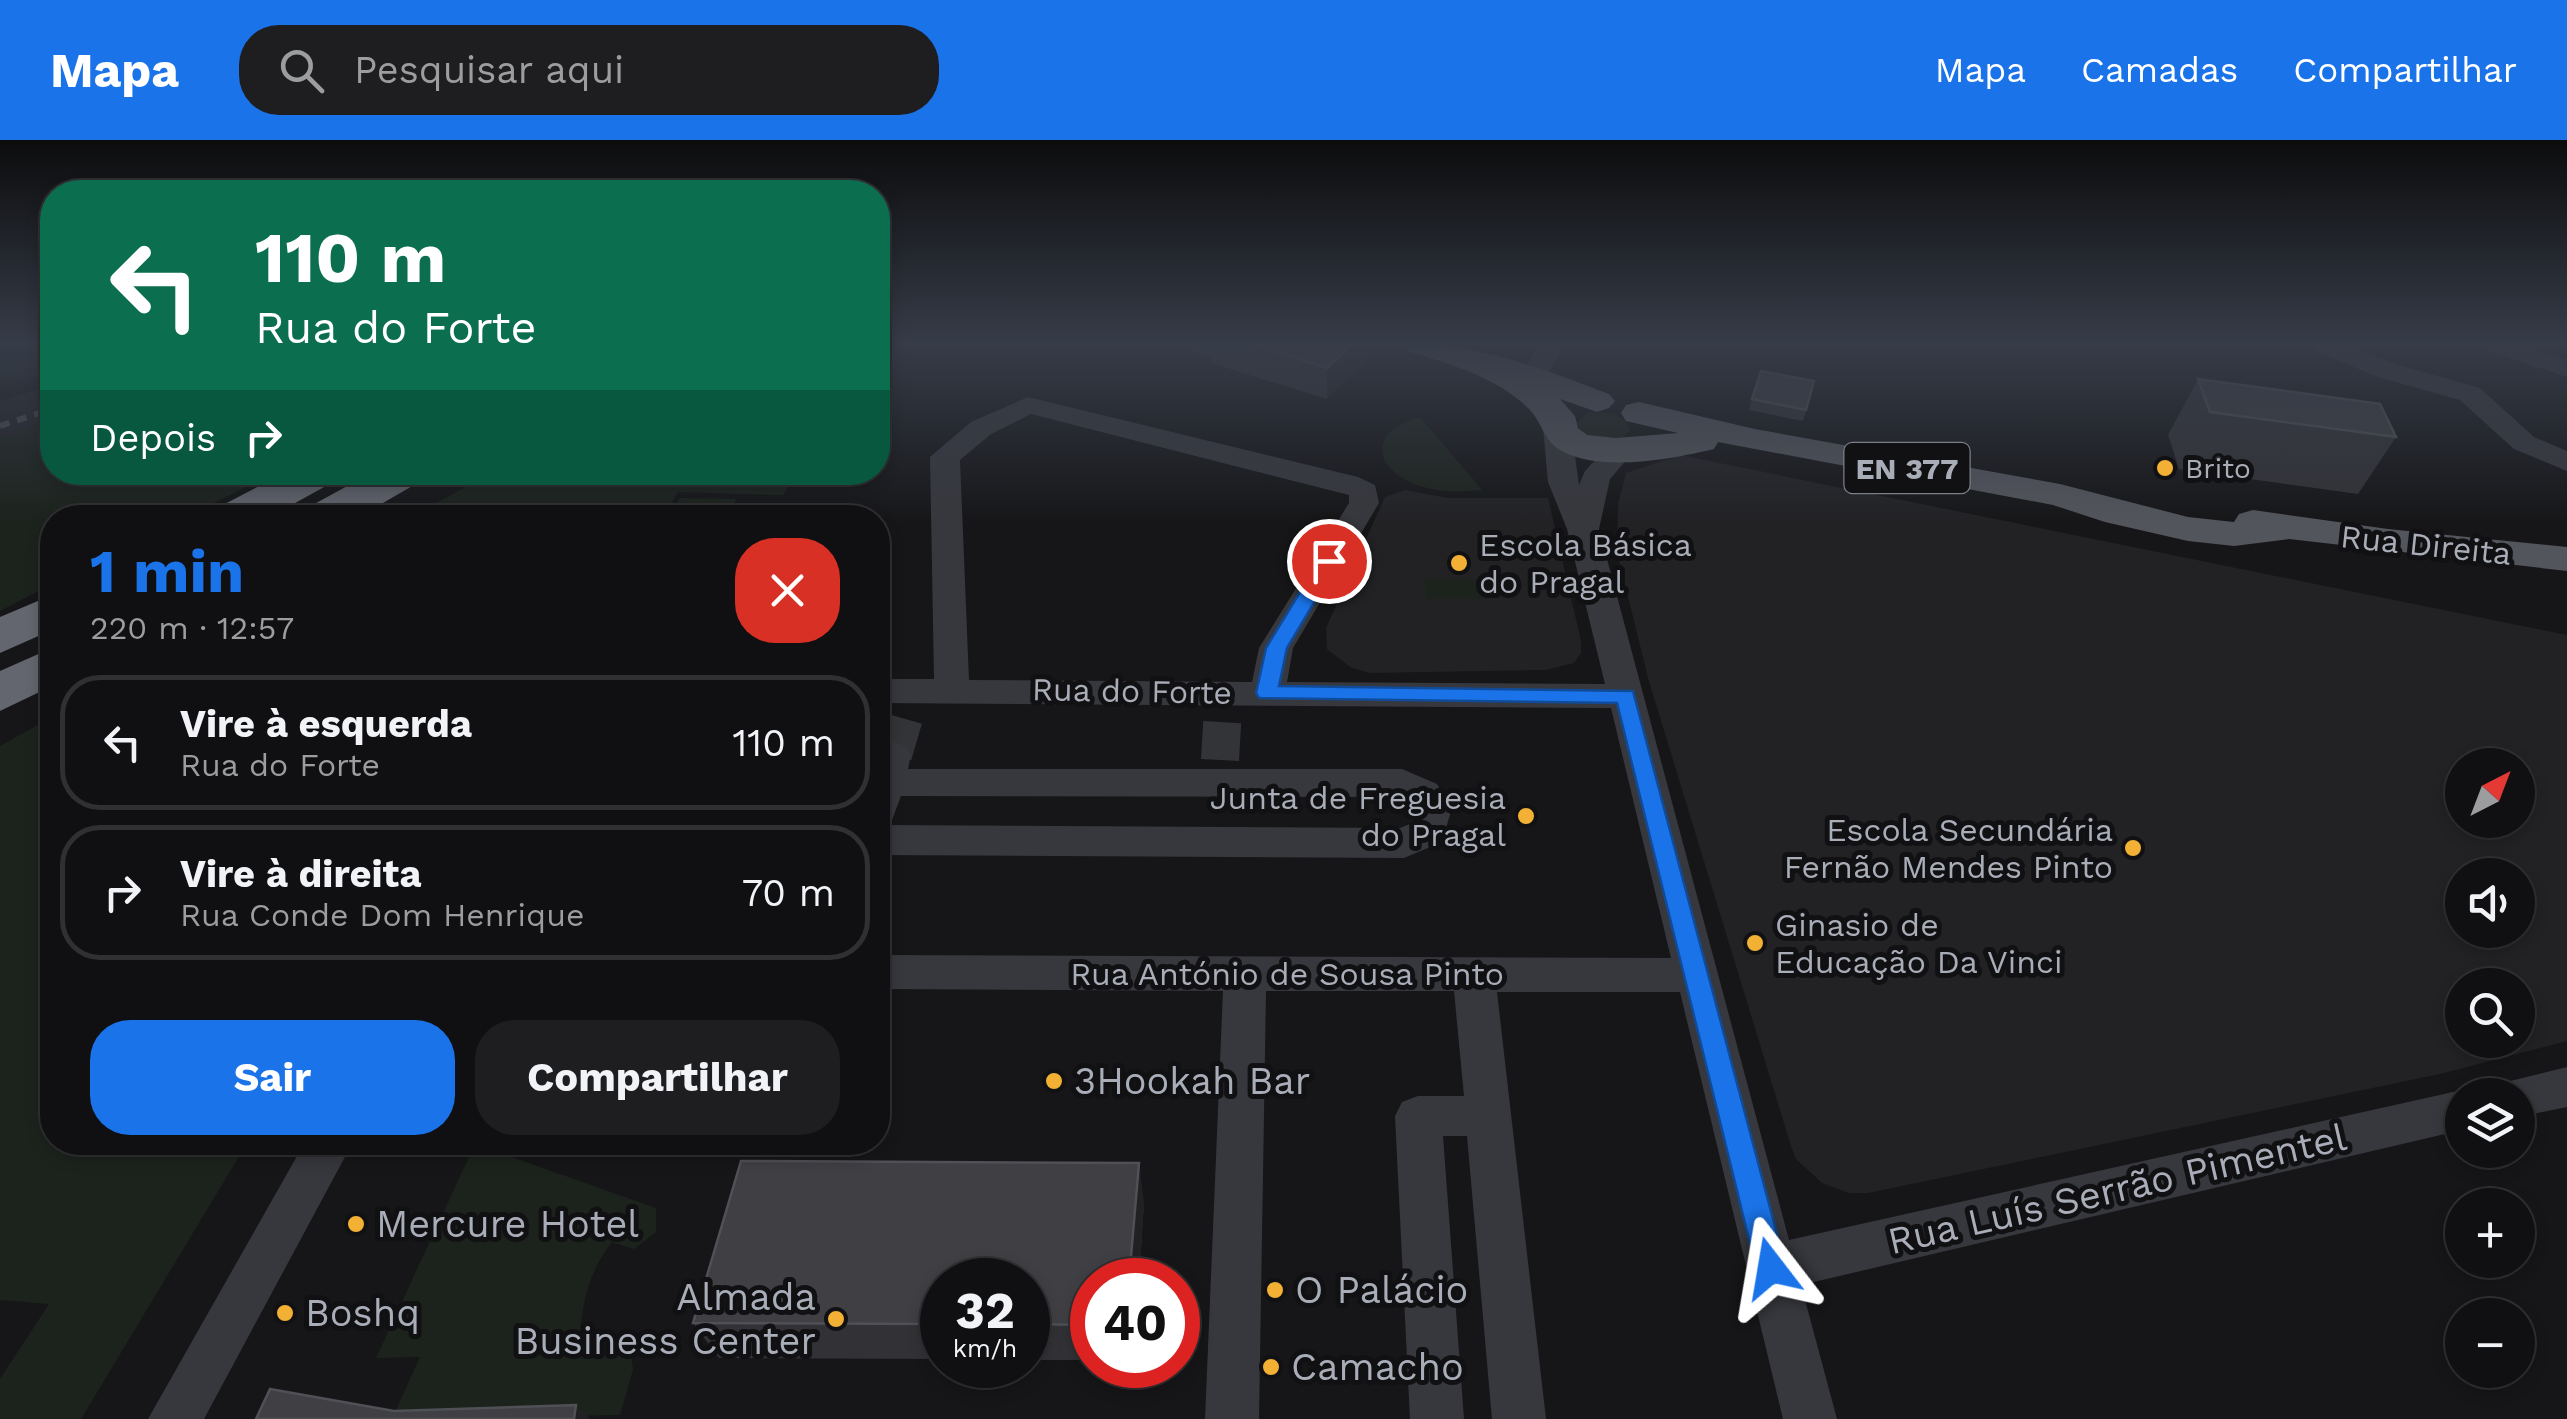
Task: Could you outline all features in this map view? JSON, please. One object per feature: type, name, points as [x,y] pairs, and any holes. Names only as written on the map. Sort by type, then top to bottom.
[{"type":"highway","points":[[257,505],[295,485]]},
{"type":"highway","points":[[347,505],[384,485]]},
{"type":"highway","points":[[0,637],[40,616]]},
{"type":"highway","points":[[0,693],[40,671]]},
{"type":"main road","name":"EN 377","points":[[1542,405],[1580,446],[1632,436]]},
{"type":"main road","points":[[1557,422],[1576,405]]},
{"type":"main road","name":"EN 377","points":[[1602,405],[1632,436]]},
{"type":"main road","name":"Rua Direita","points":[[1632,436],[1754,440],[2060,495],[2188,530],[2234,534],[2285,528],[2567,559]]},
{"type":"street","points":[[2482,405],[2524,443],[2567,462]]},
{"type":"street","points":[[952,690],[946,458],[982,428],[1014,409],[1040,406],[1364,491],[1364,502],[1276,648],[1266,693]]},
{"type":"street","points":[[1557,422],[1563,482],[1584,529],[1810,1419]]},
{"type":"street","points":[[1584,529],[1596,477],[1632,436]]},
{"type":"street","name":"Rua do Forte","points":[[898,696],[952,690],[1223,700],[1266,693],[1626,696]]},
{"type":"street","points":[[890,782],[1220,772],[1402,784],[1424,794],[1432,811],[1428,832],[1404,843],[890,840]]},
{"type":"street","name":"Rua António de Sousa Pinto","points":[[890,972],[1696,975]]},
{"type":"street","points":[[1474,973],[1518,1419]]},
{"type":"street","points":[[1232,1419],[1245,976]]},
{"type":"street","points":[[2535,1094],[2567,1087]]},
{"type":"street","name":"Rua Luís Serrão Pimentel","points":[[1771,1268],[2445,1114]]},
{"type":"street","points":[[1438,1419],[1418,1116],[1486,1116]]},
{"type":"street","points":[[175,1419],[323,1155]]},
{"type":"shaded area","points":[[0,405],[40,405],[40,424],[0,438]]},
{"type":"shaded area","points":[[1589,412],[1615,414],[1627,422],[1630,431],[1621,439],[1587,437],[1576,423]]},
{"type":"shaded area","points":[[1420,417],[1482,490],[1428,488],[1392,470],[1382,450],[1384,441],[1403,423]]},
{"type":"shaded area","points":[[40,424],[40,485],[250,485],[210,505],[40,505],[40,590],[0,611],[0,438]]},
{"type":"shaded area","name":"Escola Secundária Fernão Mendes Pinto","points":[[1680,455],[2567,635],[2567,1041],[2535,1049],[2535,968],[2445,968],[2445,1058],[2502,1058],[1868,1193],[1849,1193],[1822,1183],[1796,1159],[1791,1146],[1648,678],[1617,552],[1618,504],[1626,473]]},
{"type":"shaded area","points":[[470,485],[789,485],[783,495],[678,492],[670,505],[432,505]]},
{"type":"shaded area","name":"Escola Básica do Pragal","points":[[1405,490],[1448,498],[1548,498],[1581,641],[1581,653],[1574,663],[1546,670],[1369,673],[1350,667],[1327,649],[1326,628],[1385,497]]},
{"type":"shaded area","points":[[680,498],[736,499],[733,505],[676,505]]},
{"type":"shaded area","points":[[1425,579],[1478,580],[1481,599],[1426,599]]},
{"type":"shaded area","points":[[40,724],[40,1155],[240,1155],[81,1419],[0,1419],[0,1379],[49,1304],[0,1300],[0,746]]},
{"type":"shaded area","points":[[470,1155],[506,1155],[656,1208],[656,1232],[634,1249],[612,1242],[591,1278],[584,1303],[579,1345],[614,1341],[631,1353],[633,1370],[620,1415],[392,1419],[420,1357],[376,1358]]},
{"type":"building","points":[[1780,405],[1807,405],[1806,410]]},
{"type":"building","points":[[2207,405],[2380,405],[2396,437],[2210,412]]},
{"type":"building","name":"Almada Business Center","points":[[741,1161],[1139,1163],[1131,1258],[1070,1258],[1070,1325],[1050,1324],[1050,1258],[920,1258],[920,1324],[693,1323]]},
{"type":"building","points":[[270,1389],[394,1411],[576,1405],[574,1419],[256,1419]]},
{"type":"tunnel","points":[[893,755],[907,707]]},
{"type":"tunnel","points":[[1220,760],[1223,708]]},
{"type":"railway","points":[[0,426],[40,413]]},
{"type":"place","name":"Brito","points":[[2165,468]]},
{"type":"place","name":"Escola Básica do Pragal","points":[[1459,563]]},
{"type":"place","name":"Junta de Freguesia do Pragal","points":[[1526,816]]},
{"type":"place","name":"Escola Secundária Fernão Mendes Pinto","points":[[2133,848]]},
{"type":"place","name":"Ginasio de Educação Da Vinci","points":[[1755,943]]},
{"type":"place","name":"3Hookah Bar","points":[[1054,1081]]},
{"type":"place","name":"Mercure Hotel","points":[[356,1224]]},
{"type":"place","name":"O Palácio","points":[[1275,1290]]},
{"type":"place","name":"Boshq","points":[[285,1313]]},
{"type":"place","name":"Almada Business Center","points":[[836,1319]]},
{"type":"place","name":"Camacho","points":[[1271,1367]]},
{"type":"route","points":[[1329,561],[1276,648],[1266,693],[1626,696],[1771,1268]]}]
